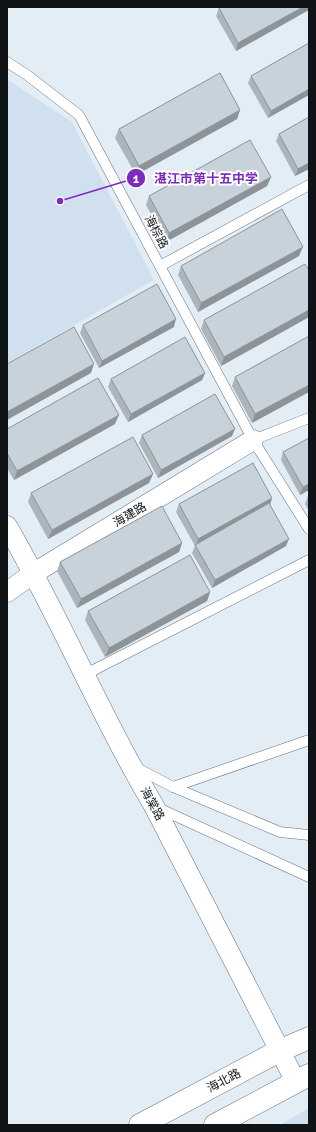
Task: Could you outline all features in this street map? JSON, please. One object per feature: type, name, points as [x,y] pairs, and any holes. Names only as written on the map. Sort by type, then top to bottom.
[{"type":"street","name":"海建路","points":[[7,592],[34,573],[254,440]]},
{"type":"street","name":"海棠路","points":[[7,526],[34,573],[129,764],[154,806],[279,1051],[302,1079]]},
{"type":"street","name":"海北路","points":[[140,1125],[279,1051],[309,1038]]},
{"type":"street","points":[[214,1125],[302,1079]]},
{"type":"lane","name":"海棕路","points":[[7,62],[27,75],[78,115],[254,440],[309,529]]},
{"type":"lane","points":[[160,266],[309,185]]},
{"type":"lane","points":[[254,440],[309,418]]},
{"type":"lane","points":[[84,674],[309,560]]},
{"type":"lane","points":[[174,787],[309,740]]},
{"type":"lane","points":[[129,764],[174,787],[280,832],[309,835]]},
{"type":"lane","points":[[154,806],[309,877]]},
{"type":"shaded area","points":[[7,79],[72,122],[154,280],[7,363]]},
{"type":"shaded area","points":[[309,1108],[309,1125],[280,1125]]},
{"type":"building","points":[[303,7],[238,43],[219,8]]},
{"type":"building","points":[[309,43],[309,89],[271,111],[251,76]]},
{"type":"building","points":[[220,73],[240,110],[139,166],[119,129]]},
{"type":"building","points":[[309,117],[309,163],[298,169],[279,134]]},
{"type":"building","points":[[250,140],[271,177],[169,233],[149,196]]},
{"type":"building","points":[[282,209],[303,247],[201,303],[181,266]]},
{"type":"building","points":[[305,264],[309,270],[309,310],[224,357],[204,320]]},
{"type":"building","points":[[157,284],[176,319],[102,361],[83,325]]},
{"type":"building","points":[[74,327],[94,364],[7,412],[7,364]]},
{"type":"building","points":[[309,336],[309,385],[255,414],[235,377]]},
{"type":"building","points":[[185,337],[205,373],[131,414],[111,379]]},
{"type":"building","points":[[98,378],[119,415],[17,471],[7,453],[7,429]]},
{"type":"building","points":[[215,394],[235,429],[161,470],[142,435]]},
{"type":"building","points":[[133,437],[153,474],[52,530],[31,493]]},
{"type":"building","points":[[309,438],[309,484],[303,487],[283,452]]},
{"type":"building","points":[[253,463],[272,498],[198,539],[179,504]]},
{"type":"building","points":[[269,503],[289,539],[215,580],[195,545]]},
{"type":"building","points":[[162,506],[182,543],[81,599],[60,562]]},
{"type":"building","points":[[190,555],[210,592],[109,648],[88,611]]},
{"type":"place","name":"湛江市第十五中学","points":[[60,201]]}]
